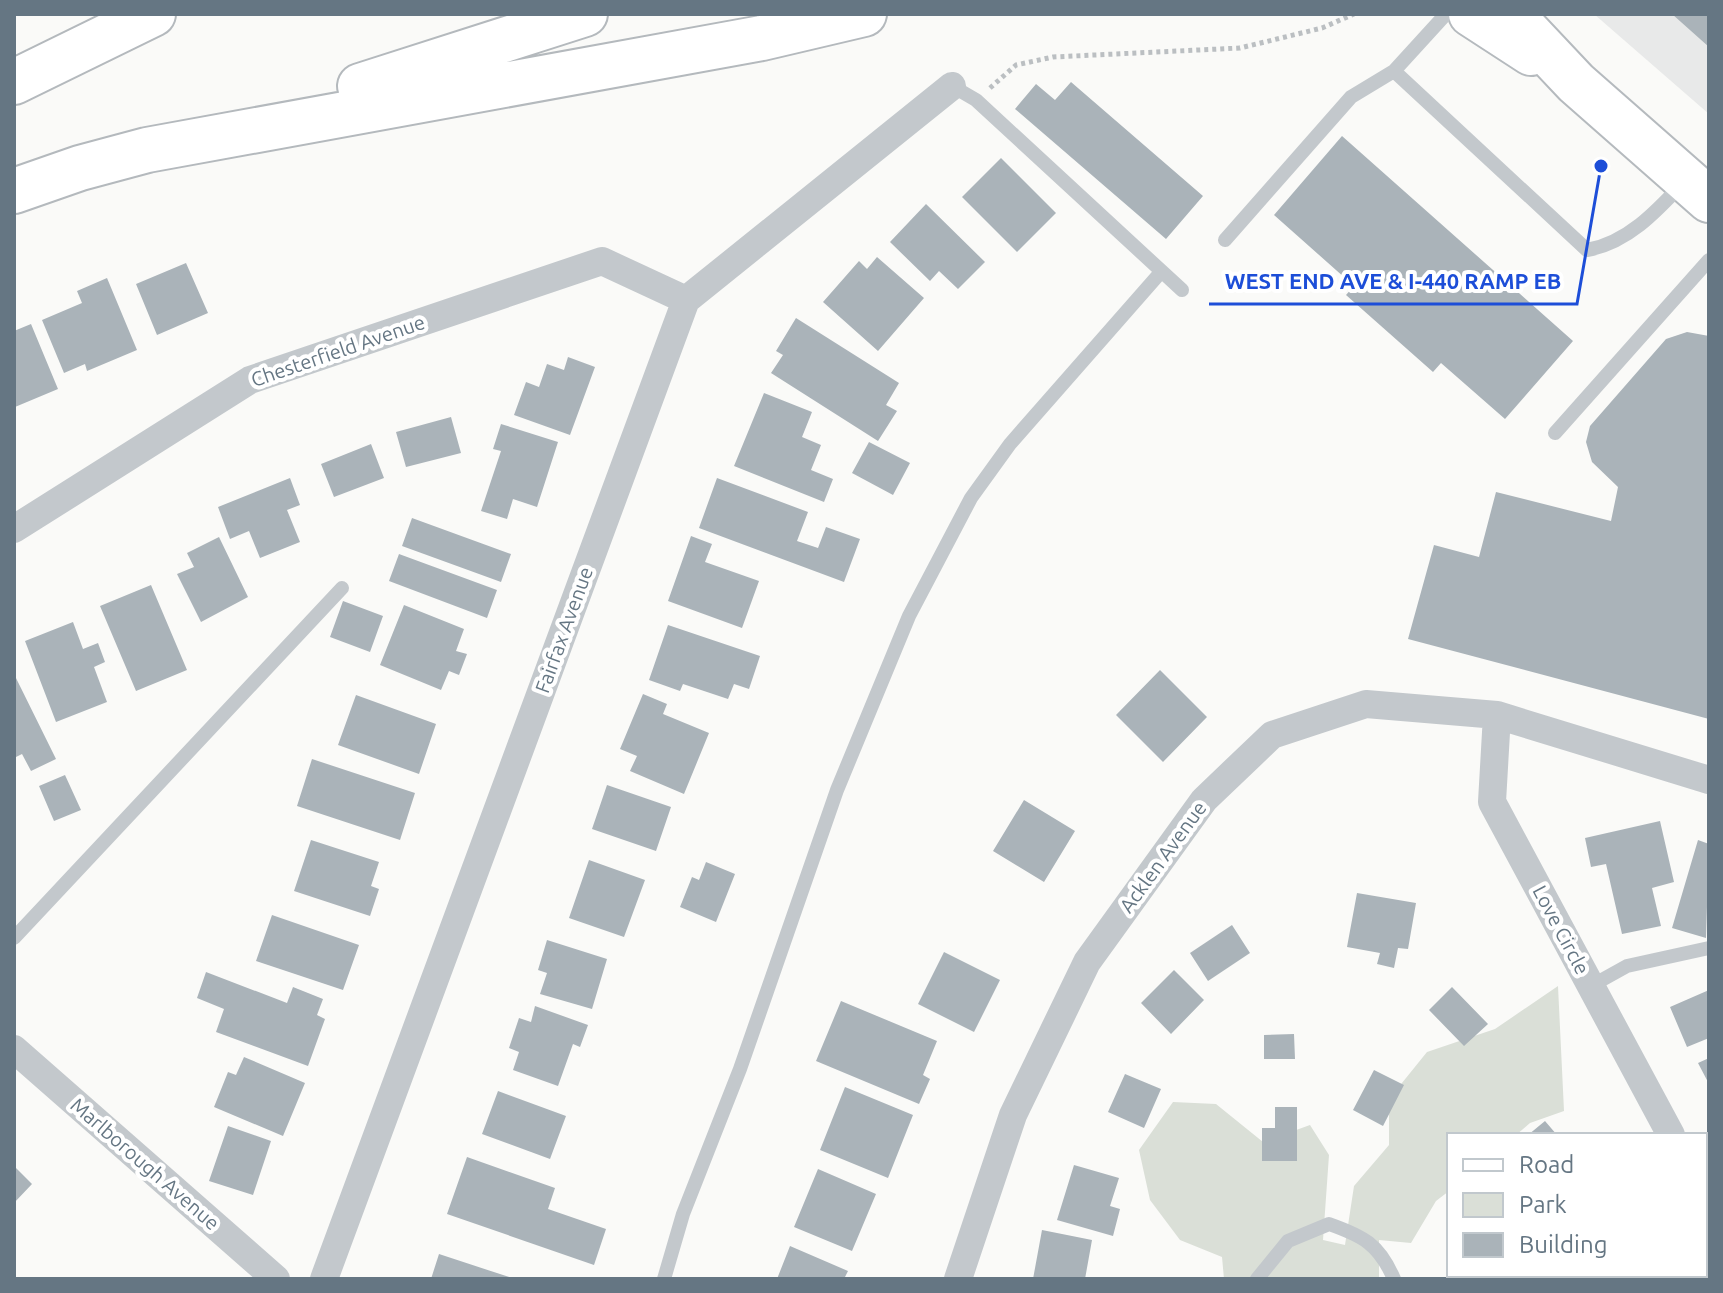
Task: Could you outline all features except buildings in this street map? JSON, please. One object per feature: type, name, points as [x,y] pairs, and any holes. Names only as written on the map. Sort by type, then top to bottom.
[{"type":"main road","points":[[14,82],[153,14]]},
{"type":"main road","points":[[14,191],[229,122],[465,56],[585,14]]},
{"type":"main road","points":[[147,150],[762,38],[864,14]]},
{"type":"main road","points":[[1471,14],[1576,83]]},
{"type":"main road","points":[[1511,14],[1576,83],[1697,190]]},
{"type":"street","points":[[686,300],[964,93]]},
{"type":"street","name":"Chesterfield Avenue","points":[[14,529],[250,380],[304,361],[602,261],[686,300]]},
{"type":"street","name":"Fairfax Avenue","points":[[324,1279],[686,300]]},
{"type":"street","name":"Acklen Avenue","points":[[958,1279],[1013,1115],[1087,962],[1204,800],[1272,735],[1366,704],[1497,715],[1709,780]]},
{"type":"street","name":"Love Circle","points":[[1497,715],[1492,802],[1670,1133]]},
{"type":"street","name":"Marlborough Avenue","points":[[14,1049],[276,1279]]},
{"type":"lane","points":[[1225,240],[1351,97],[1394,71],[1446,14]]},
{"type":"lane","points":[[1394,71],[1587,250],[1601,247],[1697,190]]},
{"type":"lane","points":[[964,93],[1182,290]]},
{"type":"lane","points":[[1555,433],[1709,260]]},
{"type":"lane","points":[[664,1279],[683,1214],[740,1069],[837,790],[916,602],[971,498],[1010,444],[1161,272]]},
{"type":"lane","points":[[14,938],[342,588]]},
{"type":"lane","points":[[1591,986],[1627,966],[1709,948]]},
{"type":"lane","points":[[1257,1279],[1288,1241],[1329,1224],[1363,1236],[1386,1260],[1394,1279]]},
{"type":"path","points":[[964,93],[1016,65],[1041,60],[1240,48],[1322,28],[1354,14]]},
{"type":"shaded area","points":[[1594,14],[1709,14],[1709,114]]},
{"type":"green space","points":[[1558,986],[1564,1111],[1530,1123],[1518,1133],[1447,1133],[1447,1193],[1436,1201],[1411,1243],[1379,1240],[1379,1279],[1224,1279],[1222,1257],[1180,1240],[1150,1200],[1139,1150],[1173,1102],[1216,1104],[1263,1142],[1310,1125],[1329,1155],[1323,1240],[1345,1245],[1354,1186],[1389,1145],[1389,1099],[1427,1052],[1495,1029]]},
{"type":"place","name":"WEST END AVE & I-440 RAMP EB","points":[[1601,166]]}]
